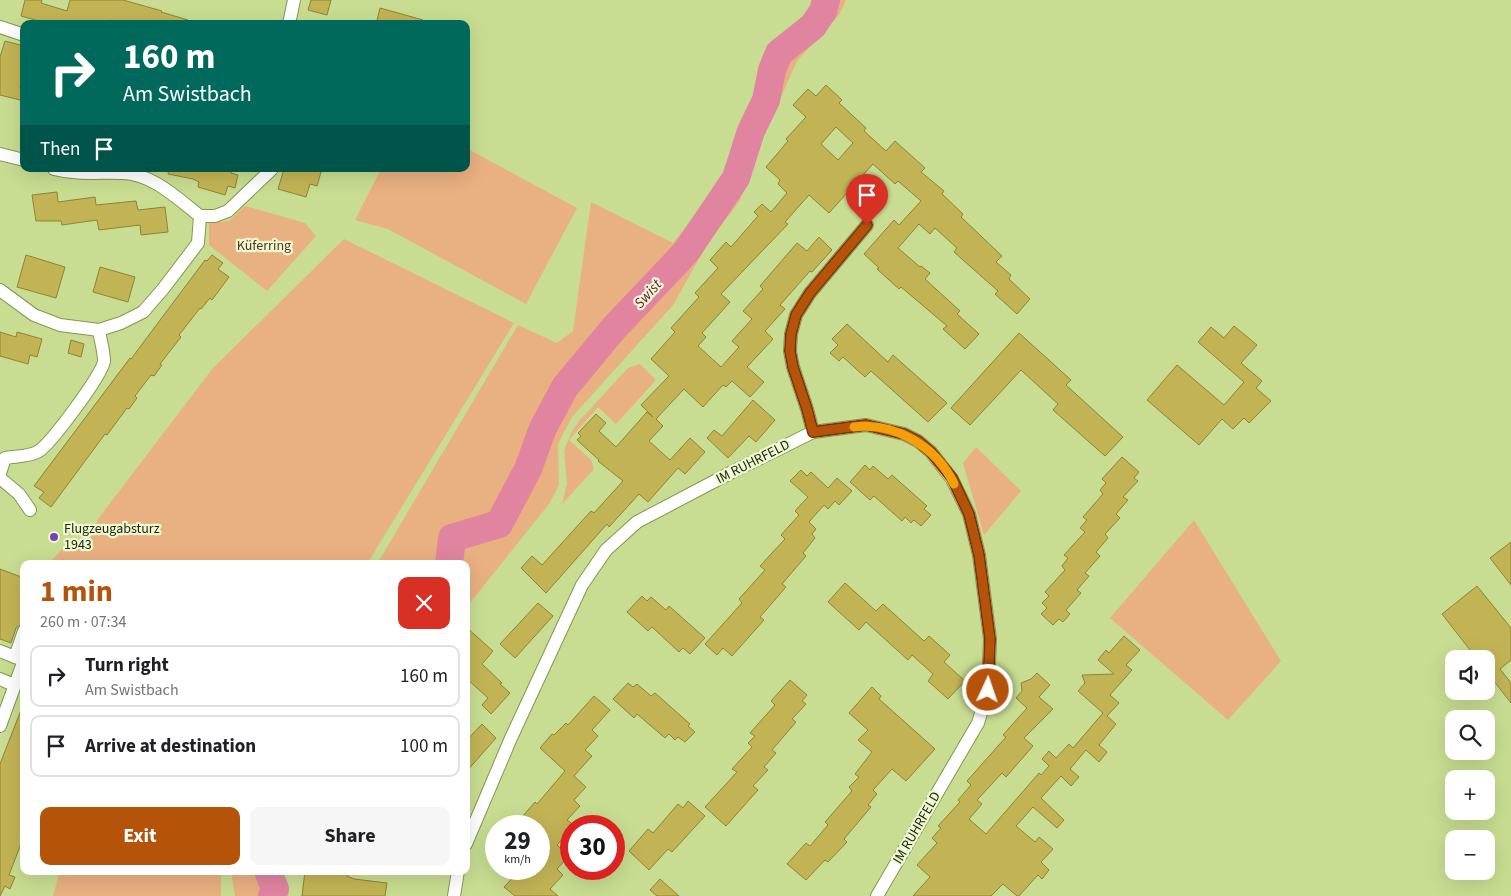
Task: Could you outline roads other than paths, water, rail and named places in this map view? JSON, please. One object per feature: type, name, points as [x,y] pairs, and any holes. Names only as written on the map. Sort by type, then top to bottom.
[{"type":"street","points":[[290,20],[294,0]]},
{"type":"street","points":[[0,27],[20,34]]},
{"type":"street","points":[[0,154],[20,159]]},
{"type":"street","points":[[76,172],[125,173],[143,177],[163,188],[200,216],[215,216],[228,211],[269,172]]},
{"type":"street","points":[[0,290],[34,314],[60,325],[99,330],[121,323],[143,312],[164,289],[198,244],[200,216]]},
{"type":"street","points":[[813,432],[793,367],[790,351],[791,334],[796,315],[810,293],[867,225]]},
{"type":"street","points":[[0,473],[5,458],[37,452],[44,446],[98,375],[104,361],[99,330]]},
{"type":"street","name":"IM RUHRFELD","points":[[470,835],[511,738],[582,585],[606,550],[638,522],[813,432],[866,425],[904,434],[918,441],[931,452],[952,478],[969,514],[979,555],[990,639],[988,690],[978,724],[877,896]]},
{"type":"street","points":[[0,478],[19,494],[30,510]]},
{"type":"street","points":[[15,656],[20,642]]},
{"type":"street","points":[[0,651],[20,658]]},
{"type":"street","points":[[0,726],[20,670]]},
{"type":"street","points":[[0,679],[14,685]]},
{"type":"street","points":[[454,896],[457,875]]},
{"type":"waterway","name":"Swist","points":[[449,560],[452,538],[499,524],[528,469],[543,428],[565,387],[614,328],[686,252],[736,178],[751,131],[766,100],[772,70],[779,53],[813,26],[823,11],[826,0]]},
{"type":"waterway","name":"Swist","points":[[270,875],[275,889],[272,896]]},
{"type":"place","name":"Flugzeugabsturz 1943","points":[[54,537]]},
{"type":"park label","name":"Küferring","points":[[264,246]]}]
